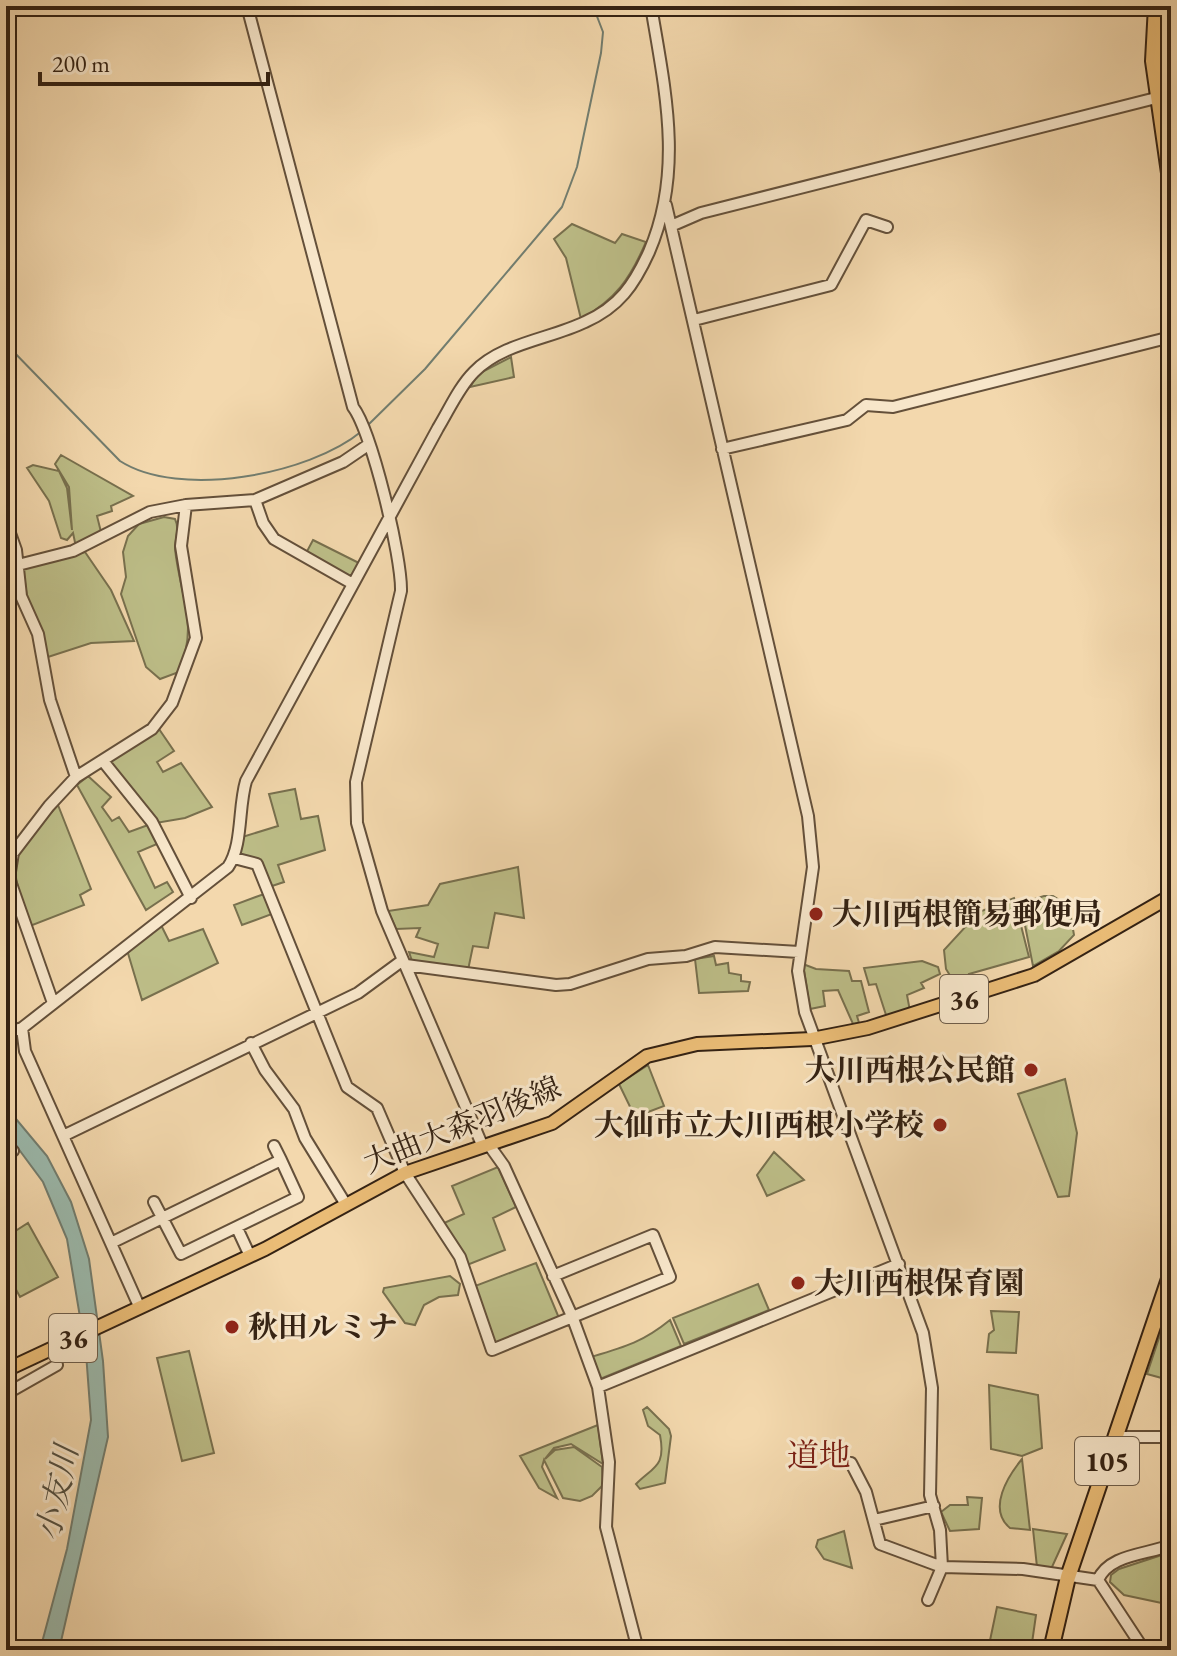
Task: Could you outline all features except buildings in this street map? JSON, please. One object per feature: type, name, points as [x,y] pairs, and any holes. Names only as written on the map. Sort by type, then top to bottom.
[{"type":"highway","points":[[1156,6],[1153,61],[1156,98],[1171,187]]},
{"type":"highway","name":"105","points":[[1051,1650],[1068,1577],[1171,1273]]},
{"type":"main road","name":"大曲大森羽後線","points":[[6,1370],[250,1256],[405,1173],[552,1123],[629,1067],[662,1051],[697,1044],[812,1039],[868,1028],[1012,984],[1057,964],[1171,896]]},
{"type":"street","points":[[247,6],[353,407],[358,413],[368,445],[400,564],[401,591],[354,799],[382,911],[486,1146],[504,1166],[572,1316],[598,1387],[609,1462],[606,1527],[638,1650]]},
{"type":"street","points":[[651,6],[670,141],[666,205],[808,816],[813,867],[798,971],[812,1039],[822,1056],[923,1333],[932,1388],[934,1445],[929,1481],[942,1567],[928,1600]]},
{"type":"street","points":[[671,226],[730,205],[1156,98]]},
{"type":"street","points":[[6,1033],[22,1028],[221,876],[234,858],[237,817],[246,781],[472,373],[496,356],[584,323],[616,305],[637,279],[666,205]]},
{"type":"street","points":[[694,320],[831,285],[866,220],[887,227]]},
{"type":"street","points":[[722,449],[847,420],[866,405],[893,407],[1171,337]]},
{"type":"street","points":[[18,565],[73,551],[139,516],[186,505],[255,500],[343,462],[368,445]]},
{"type":"street","points":[[255,500],[263,523],[274,539],[353,584]]},
{"type":"street","points":[[53,1003],[9,890],[8,869],[13,853],[76,777],[133,742],[162,717],[172,703],[196,638],[181,546],[186,505]]},
{"type":"street","points":[[6,522],[18,565],[21,596],[38,634],[50,700],[76,777]]},
{"type":"street","points":[[103,761],[152,822],[191,898]]},
{"type":"street","points":[[234,858],[257,864],[347,1087],[377,1108],[405,1173],[460,1257],[492,1350],[670,1277],[653,1235],[553,1276]]},
{"type":"street","points":[[63,1136],[358,993],[404,962],[556,985],[570,984],[648,959],[686,956],[715,947],[799,952]]},
{"type":"street","points":[[22,1028],[25,1051],[139,1306]]},
{"type":"street","points":[[251,1043],[265,1070],[294,1109],[305,1138],[345,1203]]},
{"type":"street","points":[[154,1202],[181,1254],[237,1228],[298,1197],[274,1146]]},
{"type":"street","points":[[113,1242],[281,1160]]},
{"type":"street","points":[[237,1228],[250,1256]]},
{"type":"street","points":[[598,1387],[899,1264]]},
{"type":"street","points":[[6,1370],[11,1391],[57,1365]]},
{"type":"street","points":[[1115,1437],[1171,1437]]},
{"type":"street","points":[[851,1463],[866,1492],[880,1544],[942,1567],[1023,1569],[1098,1580]]},
{"type":"street","points":[[874,1520],[934,1506]]},
{"type":"street","points":[[1098,1580],[1103,1568],[1113,1561],[1171,1545]]},
{"type":"street","points":[[1098,1580],[1144,1650]]},
{"type":"green space","points":[[572,224],[615,243],[622,234],[646,242],[621,287],[604,304],[581,319],[566,258],[554,239]]},
{"type":"green space","points":[[511,357],[514,377],[470,387],[478,374]]},
{"type":"green space","points":[[61,455],[133,496],[111,506],[112,511],[97,516],[101,532],[76,547],[73,533],[67,540],[61,538],[49,501],[27,468],[33,465],[59,471],[67,488],[72,530],[69,487],[55,464]]},
{"type":"green space","points":[[164,517],[175,519],[176,523],[175,549],[188,639],[179,672],[160,679],[146,667],[121,594],[126,577],[123,552],[128,536],[139,524]]},
{"type":"green space","points":[[313,540],[359,563],[351,579],[305,555]]},
{"type":"green space","points":[[85,552],[111,590],[134,641],[91,643],[48,657],[27,597],[23,568]]},
{"type":"green space","points":[[159,729],[174,751],[157,762],[163,772],[181,763],[212,807],[185,818],[156,823],[106,763]]},
{"type":"green space","points":[[88,776],[111,797],[102,807],[112,821],[119,817],[129,832],[148,825],[157,844],[138,852],[155,888],[167,882],[173,892],[146,910],[77,785]]},
{"type":"green space","points":[[295,789],[301,819],[318,816],[325,850],[278,865],[284,882],[269,887],[257,860],[240,855],[239,838],[278,826],[269,794]]},
{"type":"green space","points":[[58,805],[91,889],[80,895],[84,905],[30,926],[17,885],[17,860],[21,849]]},
{"type":"green space","points":[[518,867],[524,918],[495,913],[488,948],[473,946],[468,970],[412,961],[409,952],[434,957],[438,944],[416,937],[420,928],[396,929],[388,911],[428,905],[440,884]]},
{"type":"green space","points":[[264,894],[272,914],[242,925],[234,905]]},
{"type":"green space","points":[[1053,896],[1069,906],[1074,935],[1059,951],[1033,966],[1022,910],[1031,900]]},
{"type":"green space","points":[[1014,898],[1029,957],[969,974],[973,991],[962,995],[946,969],[944,950],[979,912]]},
{"type":"green space","points":[[161,925],[169,941],[203,929],[218,963],[142,1000],[127,950]]},
{"type":"green space","points":[[714,956],[716,965],[728,963],[729,973],[741,975],[741,981],[750,982],[748,991],[699,993],[695,959]]},
{"type":"green space","points":[[922,961],[938,967],[940,974],[921,983],[924,988],[907,995],[910,1011],[887,1018],[876,984],[869,985],[864,968]]},
{"type":"green space","points":[[803,964],[816,969],[849,971],[852,981],[861,981],[869,1012],[857,1016],[859,1023],[853,1024],[838,990],[823,991],[825,1006],[810,1009]]},
{"type":"green space","points":[[648,1065],[664,1106],[635,1117],[619,1084]]},
{"type":"green space","points":[[1065,1079],[1077,1133],[1069,1196],[1058,1197],[1018,1094]]},
{"type":"green space","points":[[774,1152],[804,1180],[767,1196],[757,1175]]},
{"type":"green space","points":[[498,1167],[516,1207],[493,1218],[505,1250],[467,1265],[442,1224],[464,1214],[452,1186]]},
{"type":"green space","points":[[28,1223],[58,1277],[20,1297],[6,1271],[6,1237]]},
{"type":"green space","points":[[536,1263],[559,1318],[494,1344],[475,1286]]},
{"type":"green space","points":[[450,1276],[460,1284],[458,1295],[439,1297],[424,1305],[415,1325],[405,1323],[383,1292],[384,1288]]},
{"type":"green space","points":[[758,1284],[769,1310],[684,1344],[673,1318]]},
{"type":"green space","points":[[1171,1302],[1171,1376],[1169,1380],[1147,1374]]},
{"type":"green space","points":[[991,1311],[1019,1312],[1016,1353],[987,1352],[989,1334],[994,1330]]},
{"type":"green space","points":[[670,1320],[681,1346],[600,1379],[591,1357],[633,1343]]},
{"type":"green space","points":[[189,1351],[214,1453],[182,1461],[157,1358]]},
{"type":"green space","points":[[989,1385],[1038,1395],[1042,1448],[1022,1456],[991,1449]]},
{"type":"green space","points":[[647,1407],[669,1429],[671,1436],[665,1483],[640,1489],[636,1484],[657,1465],[661,1454],[660,1435],[648,1426],[643,1410]]},
{"type":"green space","points":[[598,1425],[603,1464],[571,1444],[554,1448],[545,1459],[555,1450],[574,1447],[602,1467],[603,1485],[592,1496],[580,1501],[563,1498],[544,1460],[542,1467],[557,1498],[539,1488],[520,1456]]},
{"type":"green space","points":[[1022,1459],[1030,1530],[1010,1528],[1000,1512],[1006,1483]]},
{"type":"green space","points":[[967,1497],[982,1498],[979,1529],[950,1531],[941,1512],[950,1505],[968,1505]]},
{"type":"green space","points":[[1033,1529],[1067,1534],[1052,1567],[1037,1567]]},
{"type":"green space","points":[[844,1531],[852,1568],[824,1559],[816,1547],[818,1540]]},
{"type":"green space","points":[[1171,1552],[1171,1605],[1124,1595],[1110,1582],[1111,1575],[1119,1569]]},
{"type":"green space","points":[[997,1607],[1036,1615],[1031,1650],[988,1650]]},
{"type":"shaded area","points":[[6,1107],[47,1156],[71,1202],[89,1259],[103,1361],[108,1437],[59,1650],[40,1650],[67,1549],[91,1420],[86,1353],[67,1239],[43,1182],[6,1132]]},
{"type":"waterway","points":[[366,427],[425,369],[562,207],[577,167],[601,53],[603,32],[593,6]]},
{"type":"waterway","points":[[6,344],[120,461],[145,472],[175,479],[243,477],[310,460],[362,431]]},
{"type":"place","name":"大川西根簡易郵便局","points":[[816,914]]},
{"type":"place","name":"大川西根公民館","points":[[1031,1070]]},
{"type":"place","name":"大仙市立大川西根小学校","points":[[940,1125]]},
{"type":"place","name":"大川西根保育園","points":[[798,1283]]},
{"type":"place","name":"秋田ルミナ","points":[[232,1327]]},
{"type":"district","name":"道地","points":[[819,1455]]},
{"type":"water label","name":"小友川","points":[[57,1493]]}]
